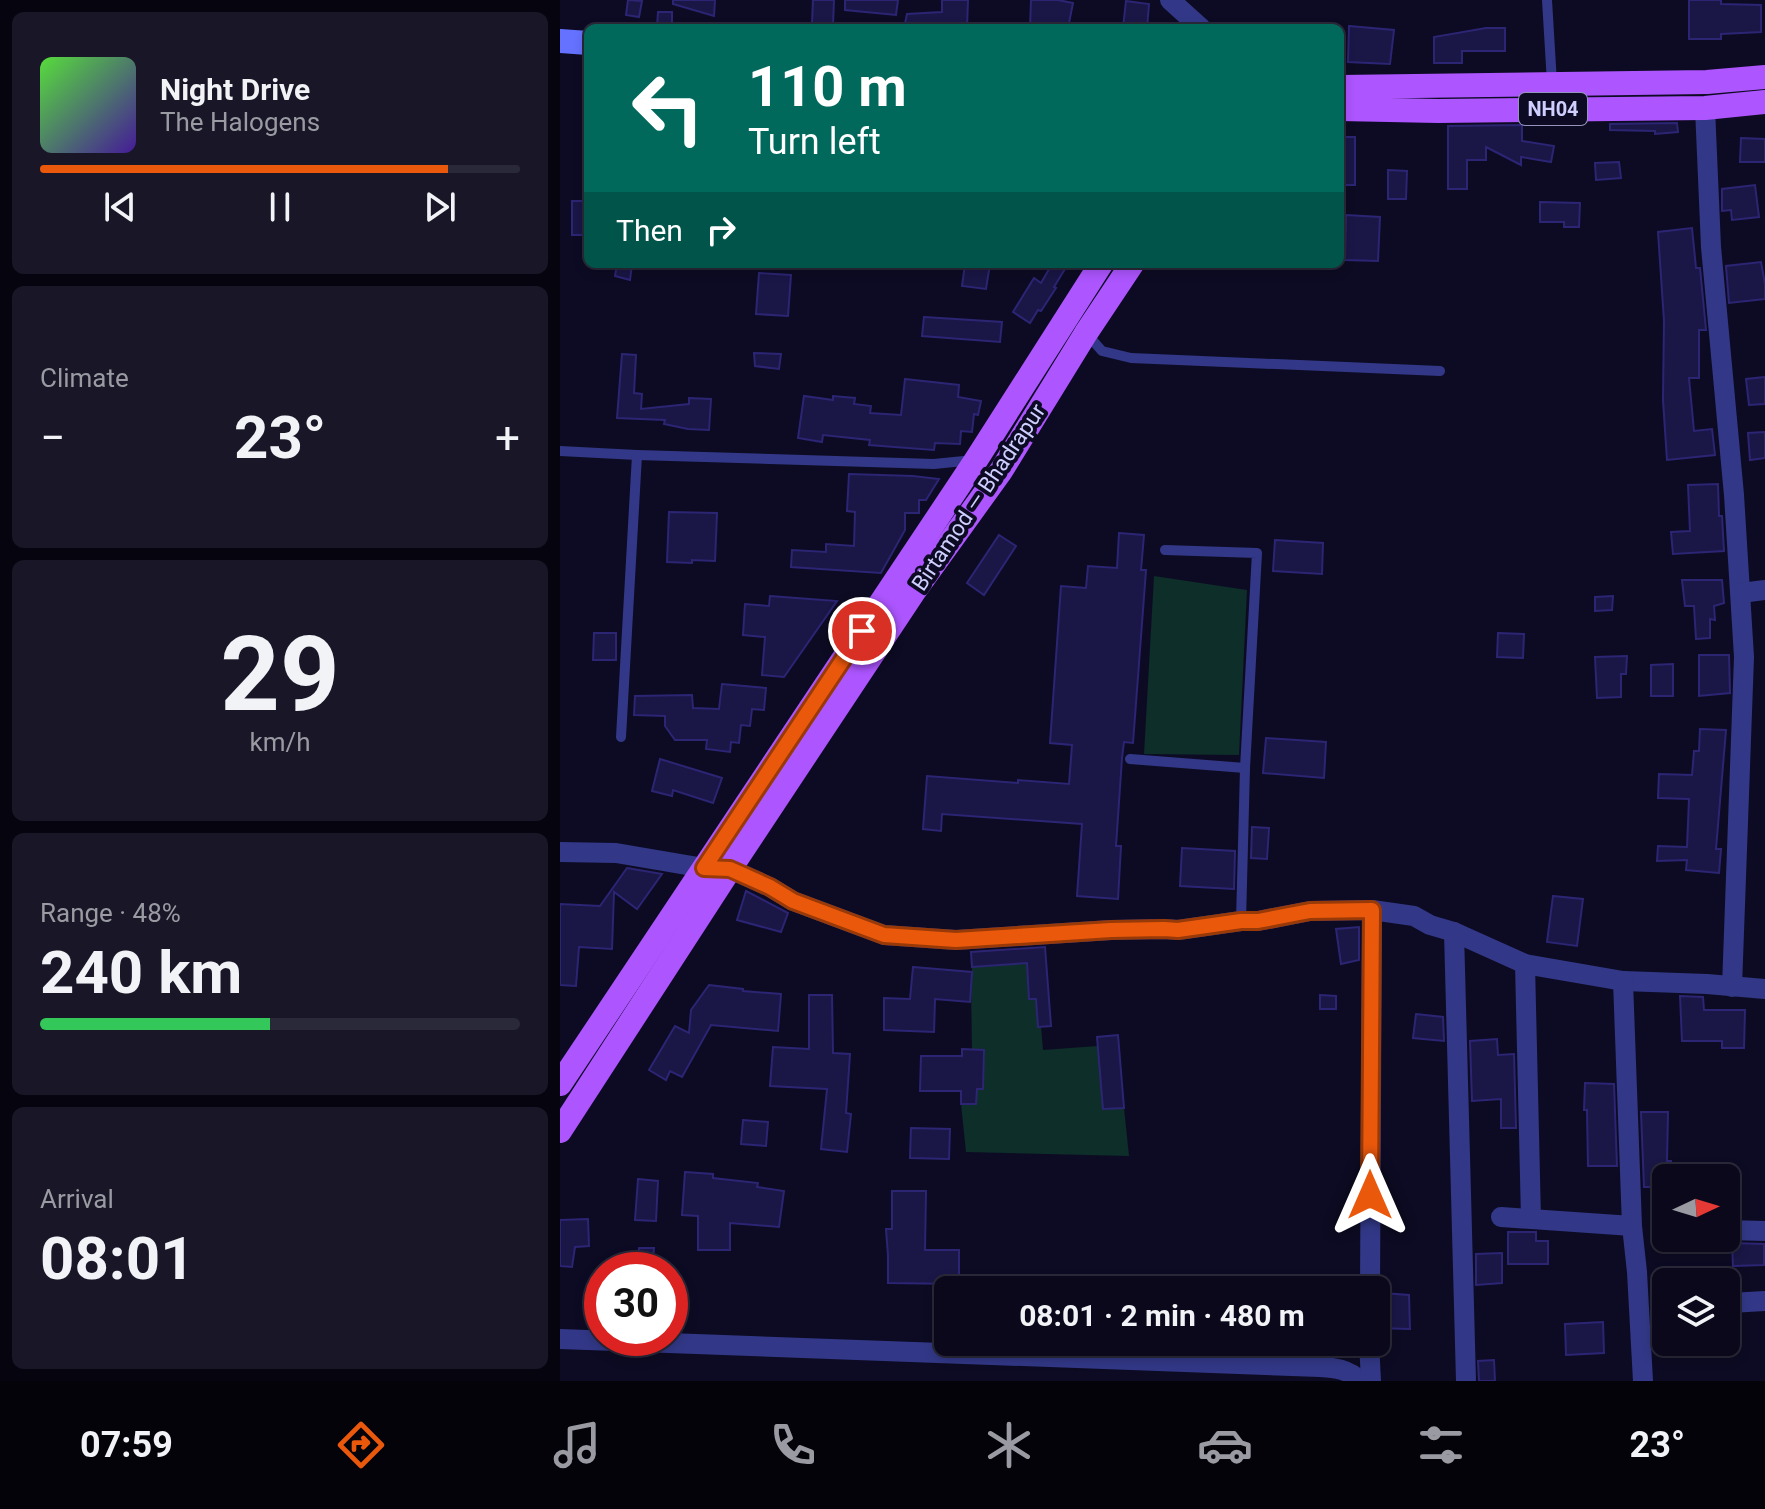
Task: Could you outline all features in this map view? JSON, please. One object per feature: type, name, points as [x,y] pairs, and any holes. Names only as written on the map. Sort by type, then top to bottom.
[{"type":"main road","name":"NH04","points":[[1344,87],[1707,82],[1765,77]]},
{"type":"main road","points":[[1718,106],[1727,80]]},
{"type":"main road","name":"NH04","points":[[1344,109],[1438,111],[1718,106],[1765,102]]},
{"type":"main road","name":"Birtamod — Bhadrapur","points":[[560,1131],[730,869],[905,586],[976,460],[1098,268]]},
{"type":"main road","name":"Birtamod — Bhadrapur","points":[[560,1084],[704,868],[905,586],[1001,471],[1129,268]]},
{"type":"street","points":[[1170,0],[1197,24]]},
{"type":"street","points":[[560,41],[584,43]]},
{"type":"street","points":[[1718,106],[1711,247],[1734,495],[1744,657],[1732,987]]},
{"type":"street","points":[[1741,593],[1765,590]]},
{"type":"street","points":[[560,852],[616,853],[704,868],[730,869],[793,901],[884,935],[956,940],[1111,930],[1178,930],[1258,921],[1310,911],[1372,910],[1414,916],[1525,964],[1623,981],[1765,989]]},
{"type":"street","points":[[1370,1276],[1372,910]]},
{"type":"street","points":[[1454,932],[1466,1381]]},
{"type":"street","points":[[1525,964],[1531,1219]]},
{"type":"street","points":[[1623,981],[1632,1226],[1643,1381]]},
{"type":"street","points":[[1501,1217],[1632,1226]]},
{"type":"street","points":[[1740,1230],[1765,1231]]},
{"type":"street","points":[[1740,1302],[1765,1301]]},
{"type":"street","points":[[560,1339],[1340,1368],[1360,1381]]},
{"type":"street","points":[[1370,1356],[1371,1381]]},
{"type":"lane","points":[[1547,0],[1552,85]]},
{"type":"lane","points":[[1086,333],[1102,351],[1131,358],[1440,371]]},
{"type":"lane","points":[[560,451],[934,464],[976,460]]},
{"type":"lane","points":[[621,737],[637,455]]},
{"type":"lane","points":[[1165,550],[1257,553],[1245,768],[1241,921]]},
{"type":"lane","points":[[1130,759],[1245,768]]},
{"type":"green space","points":[[1154,576],[1247,590],[1239,755],[1144,754]]},
{"type":"green space","points":[[1027,963],[1029,999],[1036,999],[1043,1050],[1098,1046],[1103,1109],[1124,1108],[1129,1156],[966,1152],[961,1104],[976,1104],[977,1089],[983,1089],[984,1050],[972,1050],[972,967]]},
{"type":"building","points":[[628,0],[642,1],[639,17],[626,15]]},
{"type":"building","points":[[673,0],[715,0],[714,16],[673,4]]},
{"type":"building","points":[[813,0],[834,0],[833,24],[812,24]]},
{"type":"building","points":[[845,0],[898,0],[896,15],[845,10]]},
{"type":"building","points":[[942,0],[968,0],[967,24],[905,24],[907,14],[942,12]]},
{"type":"building","points":[[1031,0],[1073,3],[1069,24],[1030,24]]},
{"type":"building","points":[[1689,0],[1761,5],[1761,32],[1721,34],[1721,39],[1689,39]]},
{"type":"building","points":[[1126,1],[1149,4],[1147,24],[1123,24]]},
{"type":"building","points":[[658,12],[672,12],[672,24],[657,24]]},
{"type":"building","points":[[1349,26],[1394,30],[1390,64],[1348,62]]},
{"type":"building","points":[[1505,28],[1505,51],[1462,51],[1462,63],[1434,63],[1434,37]]},
{"type":"building","points":[[1677,123],[1678,132],[1655,134],[1655,131],[1610,130],[1610,124]]},
{"type":"building","points":[[1522,125],[1522,141],[1554,146],[1551,162],[1521,157],[1521,165],[1486,147],[1486,160],[1467,160],[1467,189],[1448,189],[1448,126]]},
{"type":"building","points":[[1344,137],[1355,137],[1355,185],[1344,185]]},
{"type":"building","points":[[1741,138],[1765,139],[1765,162],[1740,162]]},
{"type":"building","points":[[1619,162],[1621,178],[1596,180],[1595,163]]},
{"type":"building","points":[[1388,170],[1407,171],[1406,199],[1388,199]]},
{"type":"building","points":[[1755,185],[1759,217],[1732,220],[1731,210],[1722,211],[1722,189]]},
{"type":"building","points":[[572,201],[584,201],[584,235],[572,235]]},
{"type":"building","points":[[1540,202],[1580,203],[1579,227],[1564,227],[1564,222],[1540,222]]},
{"type":"building","points":[[1346,215],[1380,217],[1378,261],[1345,260]]},
{"type":"building","points":[[1692,228],[1696,268],[1700,268],[1706,330],[1699,330],[1699,378],[1689,378],[1694,431],[1712,429],[1715,455],[1667,460],[1663,400],[1664,321],[1658,232]]},
{"type":"building","points":[[1761,262],[1765,299],[1729,303],[1726,266]]},
{"type":"building","points":[[616,268],[632,268],[630,280],[615,276]]},
{"type":"building","points":[[964,268],[989,268],[986,289],[962,286]]},
{"type":"building","points":[[1050,268],[1066,268],[1056,288],[1030,323],[1013,312],[1034,278],[1041,283]]},
{"type":"building","points":[[759,273],[791,275],[788,316],[756,314]]},
{"type":"building","points":[[924,317],[1002,322],[1000,342],[922,336]]},
{"type":"building","points":[[754,353],[781,354],[779,369],[755,366]]},
{"type":"building","points":[[622,354],[636,355],[634,393],[642,394],[641,409],[689,404],[689,398],[711,399],[709,430],[664,424],[665,420],[617,418]]},
{"type":"building","points":[[1765,377],[1765,404],[1749,405],[1746,379]]},
{"type":"building","points":[[905,379],[959,385],[958,397],[981,401],[978,415],[974,414],[972,432],[961,431],[960,444],[935,443],[934,450],[869,445],[870,440],[823,435],[822,442],[798,438],[804,396],[833,400],[833,396],[855,398],[854,404],[871,406],[870,413],[901,415]]},
{"type":"building","points":[[1765,432],[1765,458],[1750,460],[1748,433]]},
{"type":"building","points":[[849,474],[939,479],[926,500],[919,500],[919,513],[905,513],[905,530],[881,573],[791,567],[792,550],[826,552],[826,544],[854,546],[855,512],[847,511]]},
{"type":"building","points":[[1718,484],[1724,551],[1673,554],[1671,532],[1690,531],[1688,485]]},
{"type":"building","points":[[669,512],[717,513],[715,561],[667,562]]},
{"type":"building","points":[[1119,533],[1144,535],[1141,570],[1146,570],[1133,743],[1124,742],[1122,758],[1116,846],[1121,846],[1118,899],[1077,896],[1082,824],[942,814],[941,831],[923,829],[927,776],[1069,784],[1072,745],[1050,743],[1061,586],[1086,588],[1088,566],[1117,568]]},
{"type":"building","points":[[999,535],[1016,546],[984,595],[967,583]]},
{"type":"building","points":[[1275,540],[1323,543],[1322,574],[1273,571]]},
{"type":"building","points":[[1682,580],[1722,580],[1724,603],[1714,606],[1715,620],[1710,619],[1710,638],[1696,639],[1694,606],[1685,606]]},
{"type":"building","points":[[770,596],[837,601],[784,677],[762,675],[765,637],[743,635],[745,604],[769,606]]},
{"type":"building","points":[[1613,596],[1612,610],[1595,611],[1595,597]]},
{"type":"building","points":[[594,633],[616,633],[616,660],[593,660]]},
{"type":"building","points":[[1498,633],[1524,634],[1523,658],[1497,657]]},
{"type":"building","points":[[1699,655],[1729,655],[1730,693],[1699,696]]},
{"type":"building","points":[[1627,656],[1626,674],[1621,674],[1621,697],[1597,698],[1595,657]]},
{"type":"building","points":[[1673,664],[1673,696],[1651,696],[1651,665]]},
{"type":"building","points":[[722,684],[766,688],[764,710],[752,709],[750,726],[741,725],[739,743],[731,742],[730,752],[706,749],[707,740],[675,740],[665,726],[665,716],[634,715],[635,696],[692,695],[693,708],[719,709]]},
{"type":"building","points":[[1700,729],[1726,730],[1716,849],[1721,849],[1719,873],[1686,870],[1687,860],[1657,861],[1658,846],[1687,847],[1689,799],[1658,798],[1659,774],[1692,775],[1694,751],[1699,751]]},
{"type":"building","points":[[1266,738],[1326,742],[1324,778],[1263,773]]},
{"type":"building","points":[[660,759],[722,778],[713,803],[673,790],[672,796],[652,791]]},
{"type":"building","points":[[1252,827],[1269,828],[1267,859],[1251,858]]},
{"type":"building","points":[[1182,848],[1235,851],[1234,889],[1180,886]]},
{"type":"building","points":[[627,868],[662,874],[637,909],[614,892],[612,949],[579,947],[576,986],[560,985],[560,904],[600,906]]},
{"type":"building","points":[[746,891],[788,913],[781,932],[737,920]]},
{"type":"building","points":[[1553,896],[1583,899],[1577,946],[1547,942]]},
{"type":"building","points":[[1359,927],[1359,960],[1341,964],[1336,929]]},
{"type":"building","points":[[1045,947],[1051,1026],[1038,1027],[1036,999],[1029,999],[1027,963],[972,967],[971,952]]},
{"type":"building","points":[[913,967],[972,972],[970,1002],[935,999],[934,1032],[884,1030],[884,998],[910,999]]},
{"type":"building","points":[[709,985],[781,994],[778,1031],[711,1025],[682,1077],[670,1071],[666,1080],[649,1070],[675,1026],[689,1033],[691,1010]]},
{"type":"building","points":[[809,995],[832,995],[833,1053],[850,1054],[846,1113],[851,1114],[847,1152],[821,1149],[827,1089],[770,1086],[773,1047],[809,1049]]},
{"type":"building","points":[[1320,995],[1336,996],[1336,1009],[1320,1009]]},
{"type":"building","points":[[1680,996],[1703,997],[1704,1010],[1745,1010],[1744,1048],[1722,1048],[1722,1041],[1682,1041]]},
{"type":"building","points":[[1416,1014],[1443,1017],[1444,1041],[1413,1038]]},
{"type":"building","points":[[1118,1035],[1124,1108],[1103,1109],[1097,1037]]},
{"type":"building","points":[[1497,1039],[1498,1055],[1514,1054],[1516,1128],[1501,1128],[1501,1099],[1472,1101],[1470,1041]]},
{"type":"building","points":[[962,1049],[984,1050],[983,1089],[977,1089],[976,1104],[961,1104],[961,1091],[920,1091],[921,1056],[962,1056]]},
{"type":"building","points":[[1585,1083],[1614,1084],[1617,1166],[1588,1166]]},
{"type":"building","points":[[1641,1112],[1668,1112],[1667,1161],[1671,1164],[1652,1164],[1652,1187],[1644,1187]]},
{"type":"building","points":[[743,1120],[768,1122],[766,1146],[741,1144]]},
{"type":"building","points":[[911,1128],[950,1129],[949,1159],[910,1158]]},
{"type":"building","points":[[685,1172],[713,1174],[713,1178],[758,1183],[757,1187],[784,1191],[779,1227],[730,1223],[730,1250],[698,1250],[698,1216],[682,1215]]},
{"type":"building","points":[[638,1179],[658,1181],[656,1221],[635,1220]]},
{"type":"building","points":[[892,1191],[926,1191],[925,1250],[959,1250],[959,1276],[934,1276],[934,1284],[888,1283],[886,1229],[892,1229]]},
{"type":"building","points":[[588,1219],[589,1246],[575,1247],[572,1267],[560,1266],[560,1220]]},
{"type":"building","points":[[1508,1232],[1536,1232],[1536,1241],[1548,1241],[1548,1264],[1508,1264]]},
{"type":"building","points":[[1740,1243],[1764,1244],[1764,1265],[1733,1266],[1732,1252],[1740,1252]]},
{"type":"building","points":[[639,1248],[654,1248],[654,1252],[639,1252]]},
{"type":"building","points":[[1502,1253],[1502,1283],[1476,1285],[1476,1254]]},
{"type":"building","points":[[1390,1294],[1409,1295],[1410,1329],[1390,1328]]},
{"type":"building","points":[[1603,1322],[1604,1353],[1566,1355],[1565,1324]]},
{"type":"building","points":[[1494,1360],[1495,1381],[1479,1381],[1478,1361]]},
{"type":"route","points":[[862,631],[704,868],[730,869],[793,901],[884,935],[956,940],[1111,930],[1178,930],[1258,921],[1310,911],[1372,910],[1370,1195]]}]
